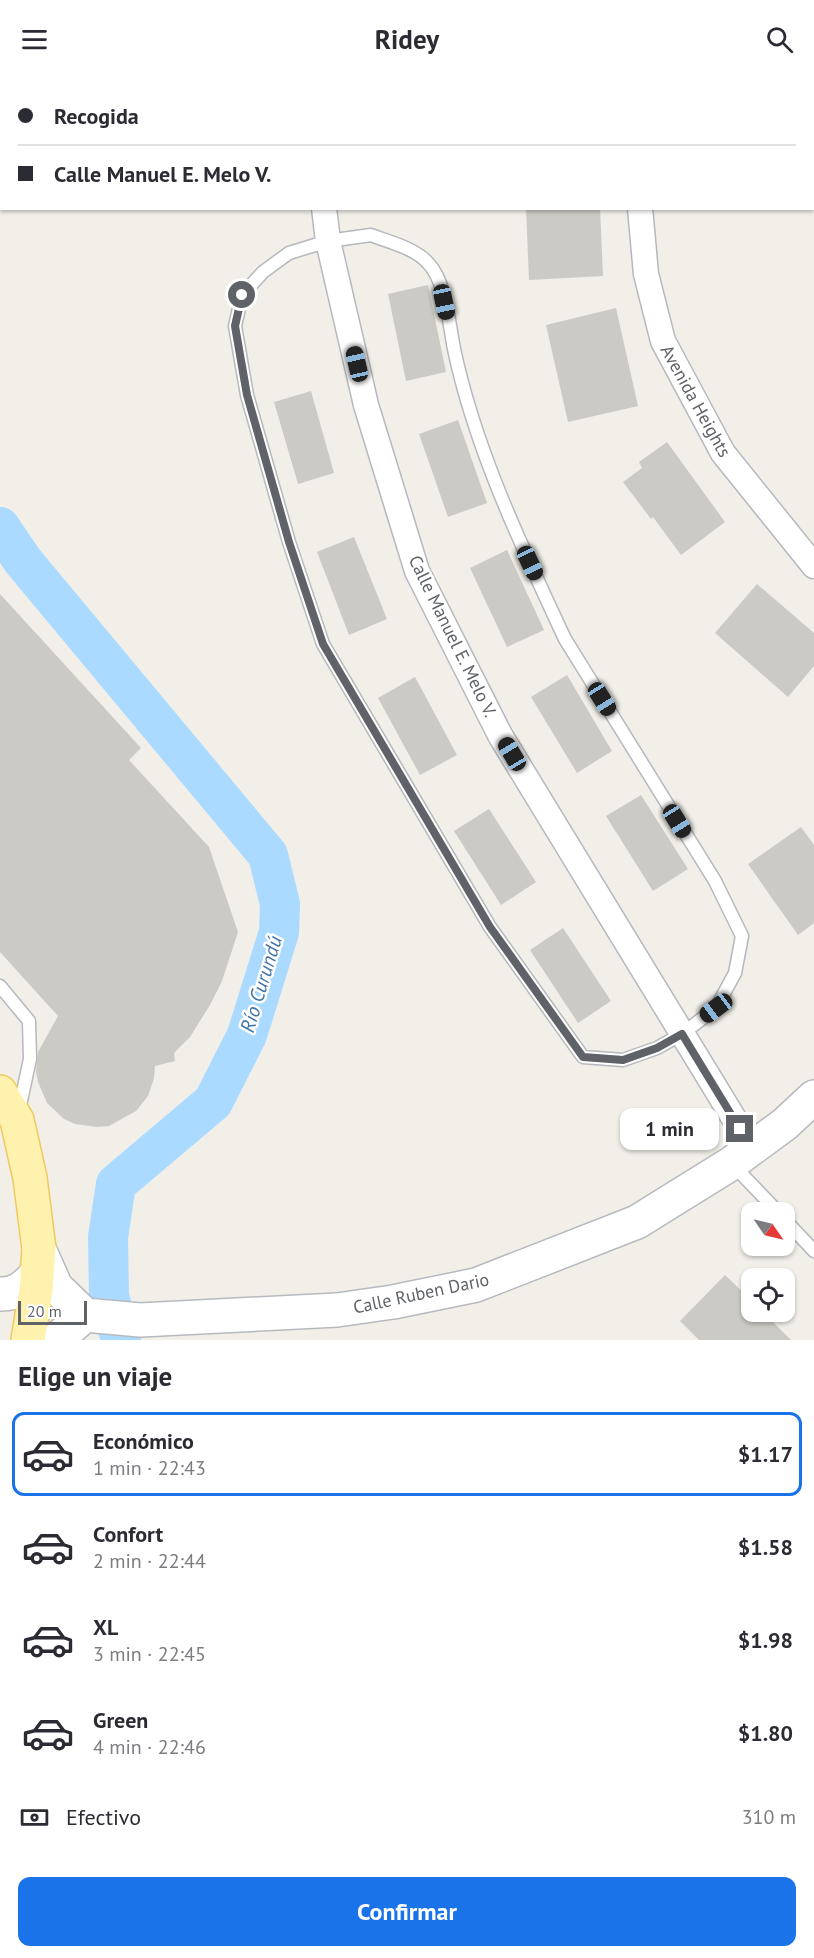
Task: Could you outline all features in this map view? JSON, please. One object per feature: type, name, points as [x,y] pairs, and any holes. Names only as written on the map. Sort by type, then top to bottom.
[{"type":"main road","points":[[0,1092],[16,1120],[30,1178],[38,1262],[38,1338]]},
{"type":"street","name":"Calle Manuel E. Melo V.","points":[[324,210],[328,241],[366,405],[417,571],[500,735],[682,1034],[742,1155]]},
{"type":"street","name":"Avenida Heights","points":[[640,210],[646,274],[663,341],[723,453],[814,566]]},
{"type":"street","name":"Calle Ruben Dario","points":[[89,1316],[140,1320],[337,1310],[393,1302],[476,1285],[637,1222],[742,1155],[785,1124],[814,1097]]},
{"type":"street","points":[[0,1294],[15,1292],[25,1287],[38,1262],[56,1287],[89,1316],[38,1338],[0,1306]]},
{"type":"lane","points":[[371,235],[408,250],[428,262],[440,280],[458,366],[479,433],[515,530],[560,628],[715,881],[742,936],[735,973],[716,1008],[682,1034],[657,1048],[623,1060],[583,1057],[490,927],[323,644],[289,542],[247,395],[235,326],[242,295],[263,272],[289,253],[328,241],[371,235]]},
{"type":"lane","points":[[0,986],[29,1021],[30,1059],[16,1120]]},
{"type":"lane","points":[[742,1155],[771,1202]]},
{"type":"lane","points":[[795,1231],[814,1251]]},
{"type":"building","points":[[526,210],[600,210],[603,276],[529,280]]},
{"type":"building","points":[[428,285],[446,372],[406,381],[388,294]]},
{"type":"building","points":[[616,308],[638,406],[568,422],[546,325]]},
{"type":"building","points":[[311,391],[334,473],[298,484],[274,402]]},
{"type":"building","points":[[458,420],[487,503],[448,517],[419,434]]},
{"type":"building","points":[[667,442],[725,522],[681,555],[623,482],[642,468],[639,462]]},
{"type":"building","points":[[354,537],[387,619],[349,635],[317,552]]},
{"type":"building","points":[[507,550],[544,630],[507,647],[470,568]]},
{"type":"building","points":[[757,584],[814,633],[814,666],[788,697],[715,633]]},
{"type":"building","points":[[0,594],[141,748],[129,760],[209,847],[238,932],[222,981],[190,1037],[174,1053],[175,1061],[155,1066],[148,1096],[136,1111],[109,1126],[75,1124],[64,1119],[47,1103],[36,1072],[38,1052],[58,1016],[0,952]]},
{"type":"building","points":[[567,675],[612,751],[577,773],[531,697]]},
{"type":"building","points":[[415,677],[457,755],[420,775],[378,698]]},
{"type":"building","points":[[641,795],[688,869],[653,891],[606,816]]},
{"type":"building","points":[[489,809],[536,882],[501,905],[454,831]]},
{"type":"building","points":[[801,827],[814,845],[814,923],[798,935],[748,864]]},
{"type":"building","points":[[563,928],[611,1001],[578,1023],[530,950]]},
{"type":"building","points":[[725,1275],[741,1290],[741,1322],[773,1322],[791,1340],[699,1340],[680,1321]]},
{"type":"waterway","name":"Río Curundú","points":[[0,527],[23,561],[268,855],[280,904],[279,932],[247,1035],[213,1102],[116,1184],[108,1237],[109,1296],[121,1340]]},
{"type":"route","points":[[242,295],[235,326],[247,395],[289,542],[323,644],[490,927],[583,1057],[623,1060],[657,1048],[682,1034],[740,1129]]}]
